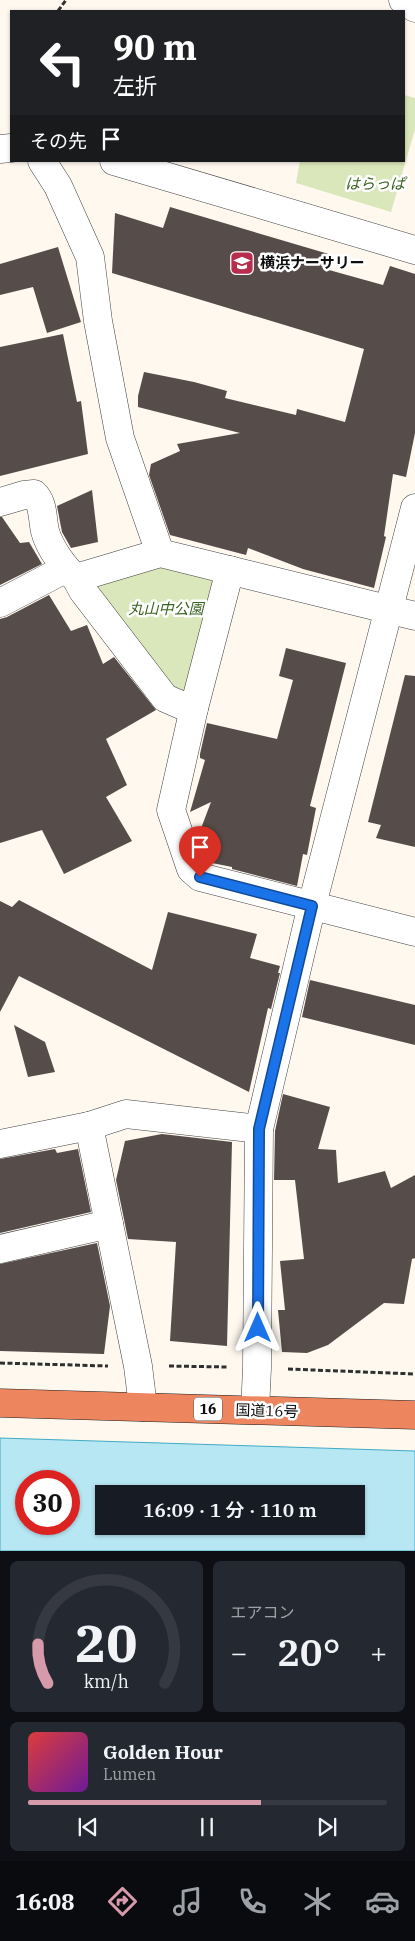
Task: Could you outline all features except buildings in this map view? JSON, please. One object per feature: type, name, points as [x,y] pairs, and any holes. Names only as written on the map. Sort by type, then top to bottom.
[{"type":"highway","name":"国道16号","points":[[0,1403],[415,1415]]},
{"type":"street","points":[[403,0],[415,8]]},
{"type":"street","points":[[43,162],[58,186],[90,256],[98,321],[120,438],[160,553]]},
{"type":"street","points":[[117,162],[415,250]]},
{"type":"street","points":[[0,502],[34,494],[39,499],[46,534],[83,591],[165,698],[194,708]]},
{"type":"street","points":[[255,1410],[259,1129],[312,906],[415,508]]},
{"type":"street","points":[[0,603],[70,573],[160,553],[415,616]]},
{"type":"street","points":[[230,570],[194,708],[171,810],[191,869],[200,877],[415,932]]},
{"type":"street","points":[[0,1144],[89,1126],[126,1114],[259,1129]]},
{"type":"street","points":[[89,1126],[138,1366],[143,1407]]},
{"type":"street","points":[[0,1249],[109,1224]]},
{"type":"path","points":[[282,1368],[415,1374]]},
{"type":"green space","name":"はらっぱ","points":[[405,95],[415,98],[415,129],[391,212],[296,183],[300,162],[405,162]]},
{"type":"green space","name":"丸山中公園","points":[[151,559],[218,578],[188,702],[175,696],[92,583]]},
{"type":"water","points":[[0,1438],[415,1451],[415,1551],[0,1551]]},
{"type":"place","name":"横浜ナーサリー","points":[[242,263]]},
{"type":"route","points":[[200,877],[312,906],[259,1129],[258,1328]]}]
